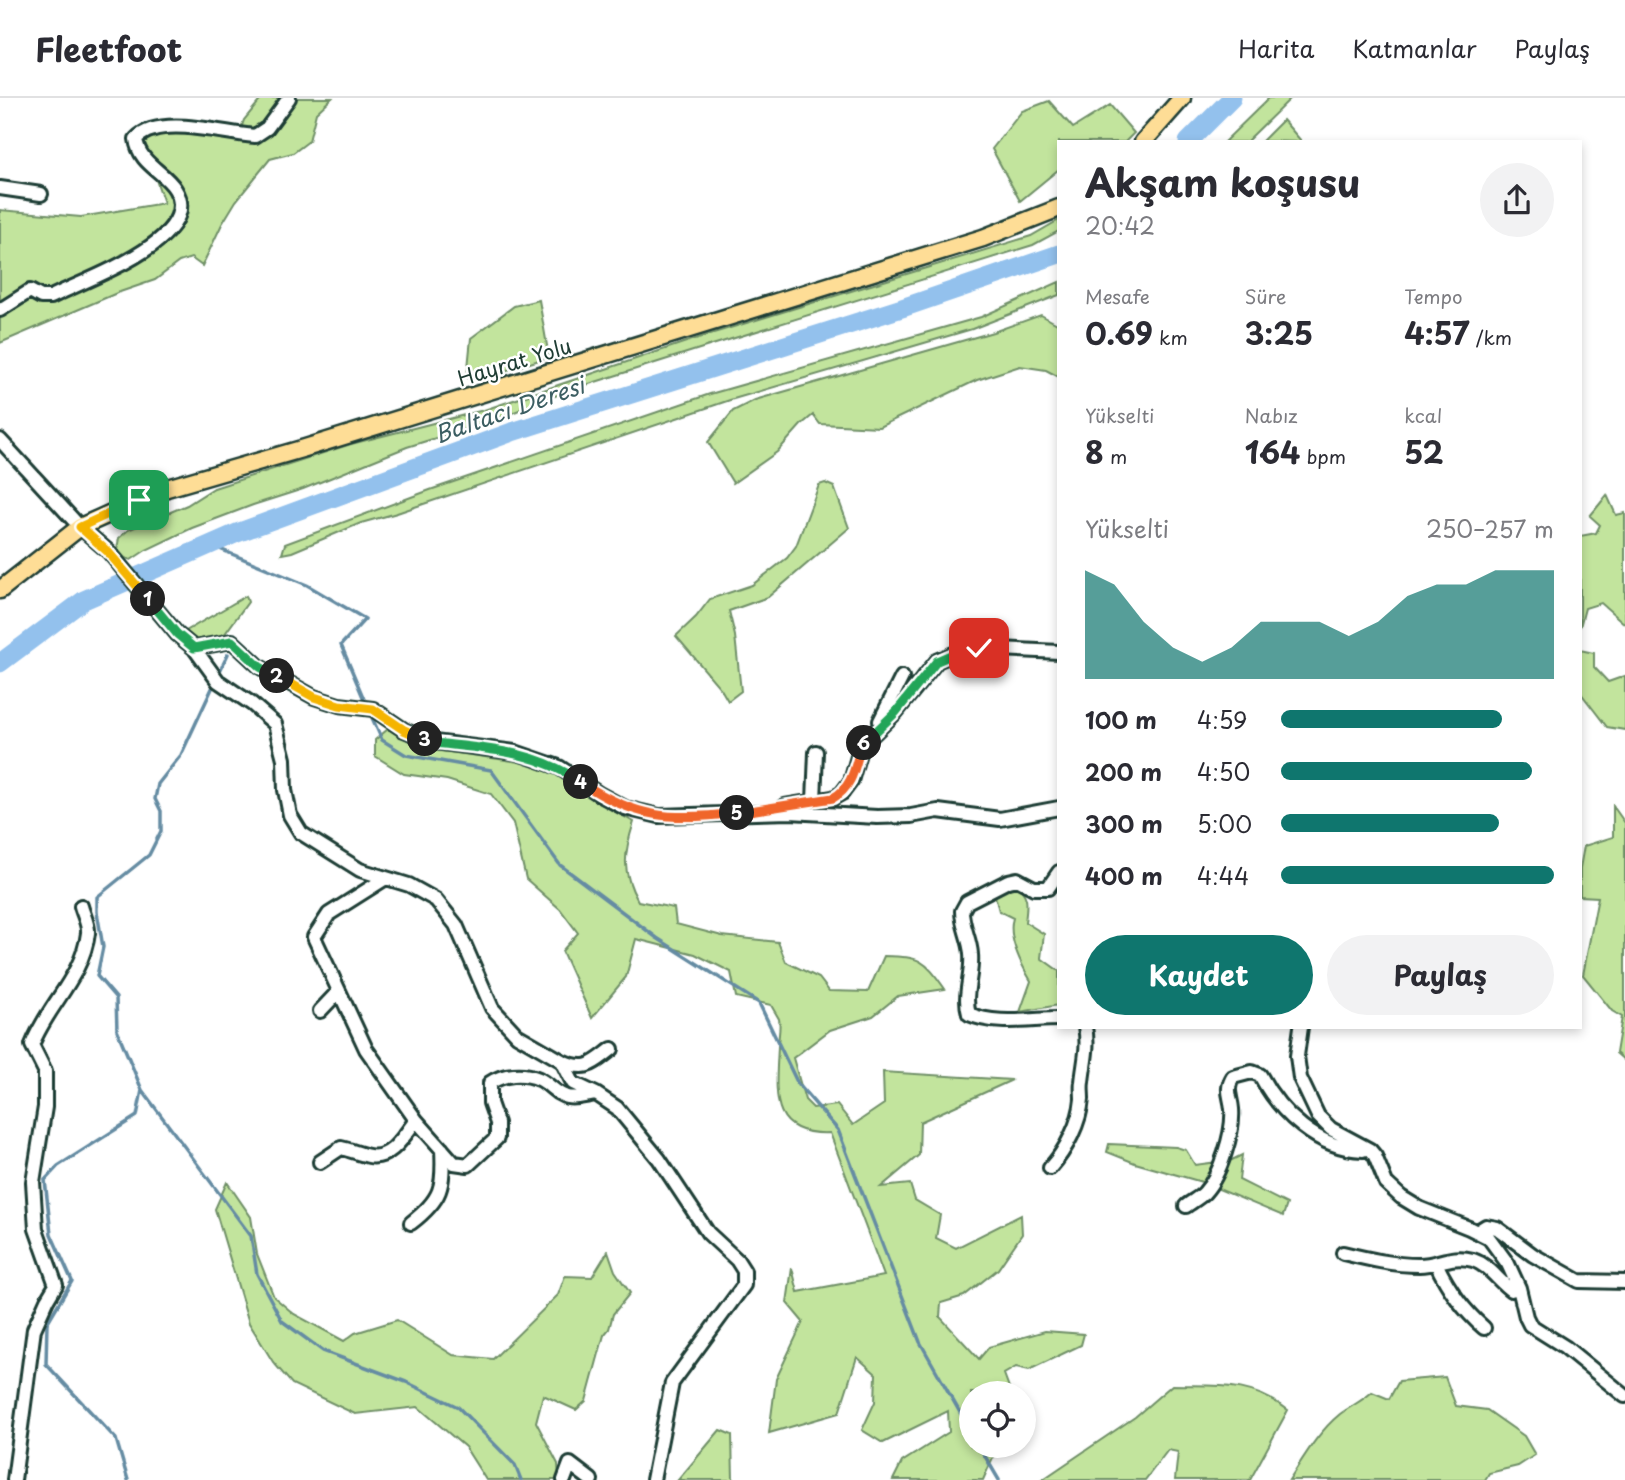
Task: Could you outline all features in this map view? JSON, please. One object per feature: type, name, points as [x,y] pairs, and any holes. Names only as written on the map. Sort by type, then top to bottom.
[{"type":"main road","points":[[1145,140],[1182,98]]},
{"type":"main road","name":"Hayrat Yolu","points":[[0,590],[80,527],[167,488],[305,449],[983,238],[1057,209]]},
{"type":"street","points":[[0,310],[30,291],[41,297],[51,297],[122,266],[170,231],[179,216],[180,197],[174,186],[150,166],[137,147],[136,139],[143,132],[188,127],[255,136],[267,128],[289,98]]},
{"type":"street","points":[[0,188],[41,194]]},
{"type":"street","points":[[0,440],[80,527],[108,552],[177,634],[194,648],[218,681],[252,704],[275,724],[284,759],[285,790],[290,815],[301,833],[360,870],[409,885],[436,900],[456,925],[492,1008],[517,1035],[562,1061],[581,1068],[592,1064],[612,1049]]},
{"type":"street","points":[[194,648],[232,641],[260,667],[314,697],[339,705],[373,709],[404,730],[434,743],[515,752],[559,767],[625,808],[659,816],[790,811],[877,817],[911,816],[937,811],[1000,819],[1057,808]]},
{"type":"street","points":[[733,814],[833,798],[842,793],[850,781],[861,746],[896,712],[937,661],[958,652],[979,648],[1057,652]]},
{"type":"street","points":[[876,731],[902,677]]},
{"type":"street","points":[[814,801],[816,752]]},
{"type":"street","points":[[386,878],[329,914],[314,937],[366,1049],[416,1120],[454,1163],[468,1165],[497,1138],[497,1123],[489,1102],[491,1083],[502,1075],[540,1079],[569,1098],[596,1094]]},
{"type":"street","points":[[1053,892],[1034,888],[1017,879],[1008,881],[967,902],[962,911],[962,920],[971,953],[971,973],[965,1002],[969,1014],[979,1018],[1006,1020],[1057,1019]]},
{"type":"street","points":[[14,1480],[34,1329],[56,1285],[36,1229],[33,1182],[45,1107],[45,1071],[32,1045],[37,1031],[77,969],[88,931],[81,906]]},
{"type":"street","points":[[320,1011],[338,992]]},
{"type":"street","points":[[1050,1168],[1062,1155],[1082,1100],[1088,1042],[1085,1029]]},
{"type":"street","points":[[1301,1029],[1297,1056],[1300,1078],[1318,1116],[1331,1129],[1370,1150],[1376,1156],[1386,1183],[1401,1197],[1419,1208],[1478,1231],[1489,1238],[1499,1249],[1520,1288],[1526,1317],[1531,1325],[1565,1347],[1624,1394]]},
{"type":"street","points":[[562,1061],[573,1083],[617,1108],[659,1159],[708,1233],[737,1260],[744,1271],[744,1285],[672,1384],[653,1480]]},
{"type":"street","points":[[1186,1206],[1204,1192],[1218,1171],[1229,1140],[1232,1110],[1228,1084],[1233,1077],[1252,1072],[1260,1075],[1272,1096],[1301,1126],[1332,1146],[1370,1150]]},
{"type":"street","points":[[320,1162],[341,1149],[379,1157],[392,1150],[416,1120]]},
{"type":"street","points":[[411,1223],[428,1210],[441,1189],[444,1178],[442,1149]]},
{"type":"street","points":[[1478,1231],[1486,1226],[1497,1228],[1533,1255],[1578,1281],[1625,1282]]},
{"type":"street","points":[[1343,1253],[1399,1264],[1422,1265],[1444,1259],[1475,1261],[1490,1270],[1511,1290],[1520,1288]]},
{"type":"street","points":[[1436,1263],[1451,1293],[1484,1328]]},
{"type":"street","points":[[564,1480],[570,1464],[591,1480]]},
{"type":"green space","points":[[262,98],[332,98],[316,113],[309,141],[293,153],[270,159],[236,201],[202,266],[191,258],[179,262],[155,280],[117,293],[0,343],[0,210],[81,217],[164,203],[142,139],[165,132],[177,132],[201,133],[237,140],[244,120]]},
{"type":"green space","points":[[1269,98],[1291,98],[1248,140],[1226,140]]},
{"type":"green space","points":[[1049,101],[1073,128],[1110,105],[1134,133],[1127,140],[1057,140],[1057,171],[1020,201],[992,149],[1022,111]]},
{"type":"green space","points":[[1283,120],[1300,140],[1263,140]]},
{"type":"green space","points":[[1057,221],[1057,232],[1033,245],[570,390],[494,420],[407,447],[303,489],[192,528],[131,560],[125,558],[117,549],[119,538],[128,530],[187,505],[214,488],[351,444],[484,410],[707,335],[1031,236]]},
{"type":"green space","points":[[1057,283],[1057,296],[972,329],[730,400],[361,523],[282,554],[285,544],[430,490],[710,394],[981,317]]},
{"type":"green space","points":[[539,300],[549,357],[475,380],[467,378],[471,338],[514,306]]},
{"type":"green space","points":[[1041,315],[1057,324],[1057,376],[1046,370],[1020,366],[977,380],[879,427],[820,424],[813,415],[777,452],[733,483],[708,442],[733,411],[755,400],[993,332]]},
{"type":"green space","points":[[825,483],[834,487],[849,528],[768,597],[729,611],[735,636],[741,691],[728,701],[676,636],[710,599],[752,585],[787,558],[796,546],[819,485]]},
{"type":"green space","points":[[1607,495],[1616,515],[1625,513],[1625,624],[1601,603],[1585,608],[1582,619],[1582,536],[1596,533],[1600,525],[1590,516]]},
{"type":"green space","points":[[246,596],[248,602],[221,639],[196,643],[186,631]]},
{"type":"green space","points":[[1582,650],[1594,653],[1594,667],[1608,682],[1625,676],[1625,730],[1607,727],[1582,695]]},
{"type":"green space","points":[[388,729],[422,748],[526,763],[556,775],[634,822],[626,862],[629,880],[638,901],[674,908],[676,924],[722,936],[778,942],[786,962],[819,978],[829,991],[868,992],[884,956],[914,959],[932,971],[945,989],[898,996],[873,1016],[830,1030],[793,1058],[805,1100],[813,1108],[837,1105],[853,1125],[884,1104],[883,1072],[1012,1080],[920,1122],[919,1155],[881,1187],[910,1184],[915,1200],[940,1215],[936,1238],[956,1248],[1021,1215],[1022,1234],[998,1269],[964,1296],[941,1303],[940,1317],[979,1359],[989,1347],[1045,1331],[1084,1334],[1081,1345],[1029,1370],[1016,1367],[1004,1374],[1007,1381],[959,1381],[959,1458],[993,1458],[983,1480],[893,1480],[902,1462],[949,1432],[948,1411],[883,1443],[862,1430],[875,1402],[876,1374],[857,1357],[839,1413],[769,1433],[776,1379],[803,1322],[787,1303],[792,1268],[798,1292],[884,1276],[830,1133],[810,1132],[795,1127],[786,1119],[780,1108],[777,1080],[780,1025],[771,1005],[736,997],[731,972],[695,954],[636,939],[626,977],[592,1018],[562,951],[578,933],[560,909],[526,879],[513,823],[491,794],[447,780],[404,774],[375,756],[375,740]]},
{"type":"green space","points":[[1613,806],[1625,823],[1625,1061],[1616,1053],[1622,1017],[1612,1011],[1583,975],[1598,897],[1582,896],[1584,846],[1613,837]]},
{"type":"green space","points":[[1014,884],[1023,892],[1027,905],[1025,922],[1044,934],[1041,958],[1057,970],[1057,1005],[1020,1012],[1031,981],[1013,942],[1013,918],[999,911],[995,896],[1005,887]]},
{"type":"green space","points":[[1109,1144],[1176,1147],[1186,1150],[1195,1165],[1232,1160],[1242,1155],[1239,1180],[1287,1204],[1283,1216],[1202,1182],[1107,1152]]},
{"type":"green space","points":[[227,1182],[251,1217],[257,1254],[274,1297],[294,1314],[344,1341],[355,1333],[397,1320],[453,1355],[493,1359],[558,1295],[565,1276],[592,1277],[608,1251],[615,1271],[630,1293],[613,1314],[609,1329],[604,1335],[586,1401],[576,1410],[543,1395],[536,1422],[558,1464],[559,1480],[486,1480],[465,1447],[418,1407],[355,1414],[292,1384],[273,1362],[249,1323],[215,1209]]},
{"type":"green space","points":[[1445,1377],[1456,1406],[1487,1410],[1524,1436],[1535,1455],[1518,1466],[1489,1473],[1485,1480],[1289,1480],[1325,1429],[1340,1414],[1372,1392],[1389,1399],[1399,1381]]},
{"type":"green space","points":[[1172,1385],[1233,1387],[1260,1394],[1288,1410],[1250,1480],[1175,1480],[1178,1452],[1168,1450],[1145,1480],[1042,1480],[1135,1417]]},
{"type":"green space","points":[[720,1430],[732,1435],[733,1480],[678,1480]]},
{"type":"waterway","name":"Baltacı Deresi","points":[[1190,140],[1232,98]]},
{"type":"waterway","name":"Baltacı Deresi","points":[[0,663],[84,600],[237,533],[512,432],[902,308],[1057,255]]},
{"type":"waterway","points":[[210,545],[307,585],[365,619],[341,645],[366,704]]},
{"type":"waterway","points":[[218,675],[228,654]]},
{"type":"waterway","points":[[128,1480],[116,1439],[46,1364],[47,1323],[72,1281],[51,1234],[45,1180],[58,1166],[137,1116],[142,1090],[117,1030],[116,998],[97,976],[103,947],[97,897],[149,855],[161,831],[161,811],[155,799],[158,784],[181,755],[215,682]]},
{"type":"waterway","points":[[369,711],[382,740],[406,755],[491,770],[560,865],[657,938],[759,1003],[798,1084],[838,1130],[920,1342],[959,1411]]},
{"type":"waterway","points":[[142,1090],[251,1236],[257,1274],[282,1321],[323,1351],[406,1382],[458,1407],[515,1465],[521,1480]]},
{"type":"waterway","points":[[986,1458],[999,1480]]},
{"type":"route","points":[[139,500],[80,527],[108,552],[177,634],[194,648],[232,641],[260,667],[314,697],[339,705],[373,709],[404,730],[434,743],[515,752],[559,767],[625,808],[659,816],[733,814],[833,798],[842,793],[850,781],[861,746],[896,712],[937,661],[958,652],[979,648]]}]
